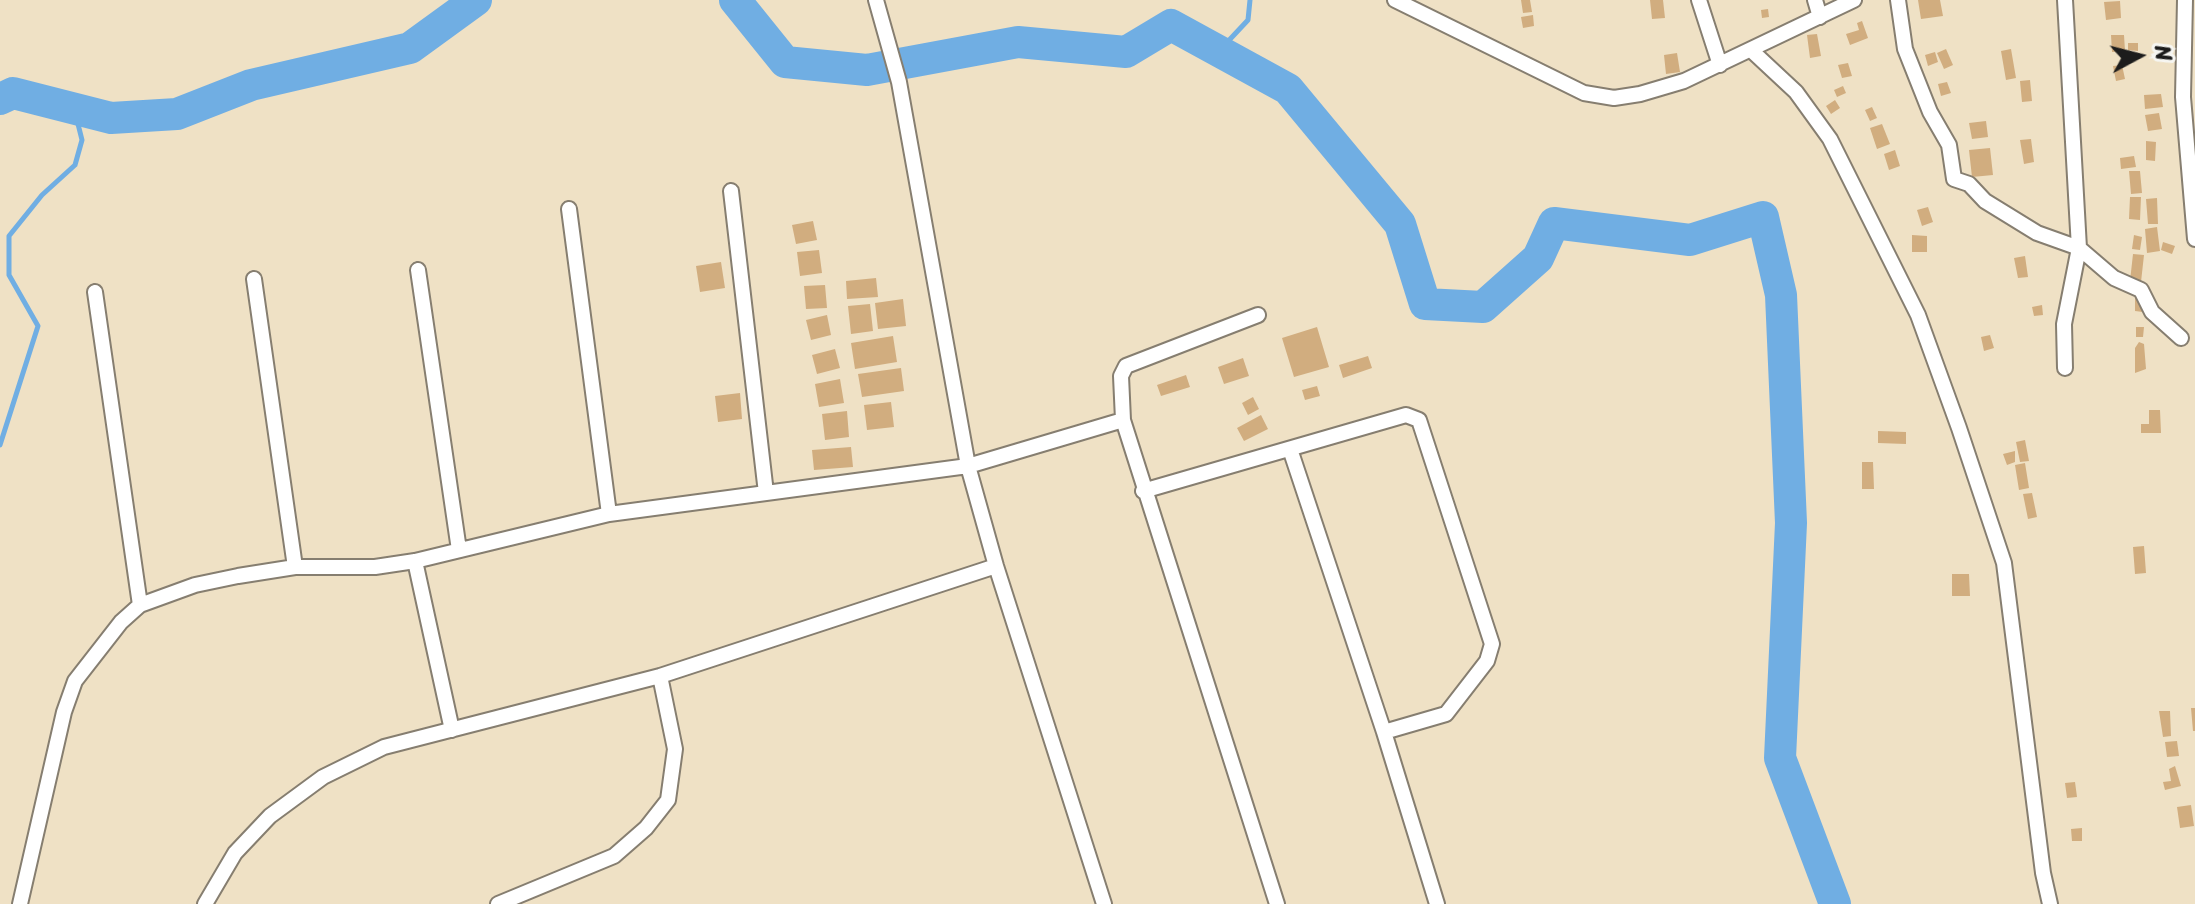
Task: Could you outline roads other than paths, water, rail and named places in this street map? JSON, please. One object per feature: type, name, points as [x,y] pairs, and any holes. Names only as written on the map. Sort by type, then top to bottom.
[{"type":"street","points":[[876,0],[899,82],[968,466],[996,566],[1104,904]]},
{"type":"street","points":[[1395,0],[1584,93],[1614,98],[1640,94],[1720,65],[1854,0]]},
{"type":"street","points":[[1699,0],[1720,65]]},
{"type":"street","points":[[1815,0],[1820,17]]},
{"type":"street","points":[[1898,0],[1905,49],[1930,112],[1949,145],[1954,179],[1969,184],[1985,201],[2037,233],[2079,248],[2114,278],[2141,290],[2152,312],[2181,338]]},
{"type":"street","points":[[2065,0],[2079,248],[2064,324],[2065,368]]},
{"type":"street","points":[[2185,0],[2183,97],[2195,239]]},
{"type":"street","points":[[1752,51],[1796,92],[1830,139],[1918,315],[1959,428],[2004,563],[2050,904]]},
{"type":"street","points":[[731,191],[766,493]]},
{"type":"street","points":[[569,209],[609,514]]},
{"type":"street","points":[[418,270],[459,550]]},
{"type":"street","points":[[254,279],[295,567]]},
{"type":"street","points":[[95,292],[140,605]]},
{"type":"street","points":[[1258,315],[1126,366],[1121,376],[1123,420],[1143,491],[1277,904]]},
{"type":"street","points":[[1143,491],[1406,415],[1415,417],[1421,424],[1492,651],[1446,714],[1384,732]]},
{"type":"street","points":[[20,904],[64,712],[75,681],[121,622],[140,605],[195,585],[295,567],[375,567],[415,561],[609,514],[968,466],[1123,420]]},
{"type":"street","points":[[1290,449],[1384,732],[1437,904]]},
{"type":"street","points":[[415,561],[452,730]]},
{"type":"street","points":[[205,904],[235,853],[270,816],[323,777],[384,747],[660,676],[996,566]]},
{"type":"street","points":[[498,904],[614,856],[646,828],[668,800],[675,749],[660,676]]},
{"type":"waterway","points":[[0,99],[13,93],[111,118],[177,114],[251,85],[410,48],[476,0]]},
{"type":"waterway","points":[[735,0],[785,62],[867,70],[1018,42],[1126,52],[1171,25],[1288,89],[1400,224],[1425,304],[1483,307],[1538,258],[1554,223],[1690,240],[1763,217],[1781,295],[1791,523],[1780,758],[1835,904]]},
{"type":"waterway","points":[[1219,51],[1248,20],[1250,0]]},
{"type":"waterway","points":[[0,445],[38,326],[9,275],[9,236],[42,195],[75,165],[82,140],[74,108]]}]
